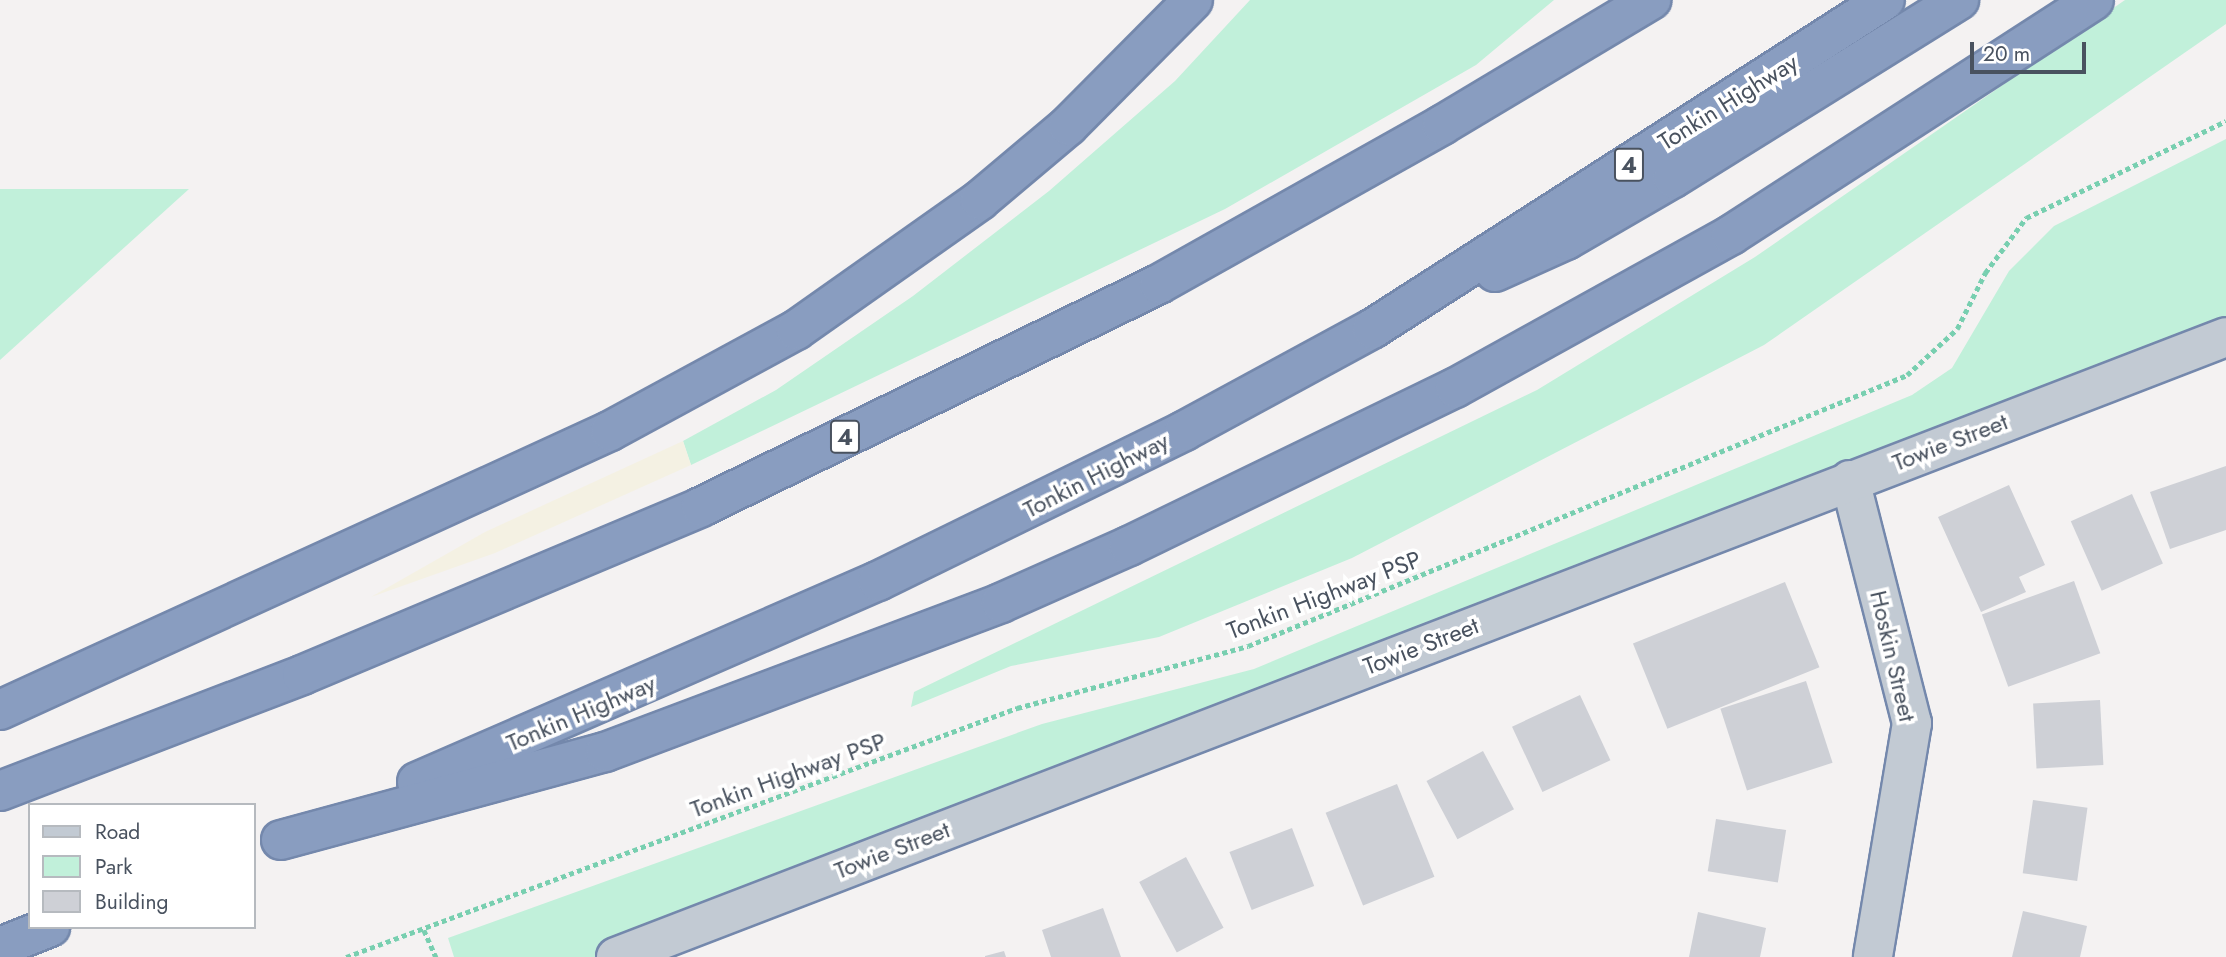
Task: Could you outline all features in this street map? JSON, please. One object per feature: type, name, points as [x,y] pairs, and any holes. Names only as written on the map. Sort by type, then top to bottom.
[{"type":"highway","points":[[0,710],[610,431],[796,330],[980,200],[1068,125],[1194,0]]},
{"type":"highway","name":"4","points":[[0,792],[302,675],[701,507],[1159,284],[1442,125],[1651,0]]},
{"type":"highway","name":"Tonkin Highway","points":[[267,845],[878,581],[1184,431],[1372,328],[1885,0]]},
{"type":"highway","points":[[1372,328],[1566,240],[1673,178],[1959,0]]},
{"type":"highway","points":[[267,845],[605,752],[964,618],[1129,546],[1455,388],[1720,242],[2094,0]]},
{"type":"highway","points":[[0,947],[45,929]]},
{"type":"street","name":"Towie Street","points":[[616,957],[2226,337]]},
{"type":"street","name":"Hoskin Street","points":[[1850,480],[1912,723],[1873,957]]},
{"type":"path","name":"Tonkin Highway PSP","points":[[346,957],[1017,708],[1248,646],[1907,374],[1957,329],[1985,273],[2026,218],[2226,121]]},
{"type":"path","points":[[424,930],[436,957]]},
{"type":"green space","points":[[1250,0],[1554,0],[1476,65],[1225,209],[691,465],[683,441],[776,390],[913,296],[1049,191],[1175,81]]},
{"type":"green space","points":[[2125,0],[2226,0],[2226,24],[1764,345],[1352,558],[1159,637],[1011,666],[911,707],[914,692],[1537,390],[1755,257]]},
{"type":"green space","points":[[2226,139],[2226,337],[616,957],[454,957],[448,938],[1042,724],[1254,669],[1912,395],[1952,368],[2009,271],[2054,226]]},
{"type":"green space","points":[[0,189],[189,189],[0,360]]},
{"type":"sand","points":[[683,441],[691,465],[495,553],[371,597],[485,532]]},
{"type":"building","points":[[2226,466],[2226,530],[2170,549],[2150,492]]},
{"type":"building","points":[[2009,485],[2045,565],[2019,577],[2026,592],[1981,612],[1938,517]]},
{"type":"building","points":[[2132,494],[2163,563],[2102,591],[2071,521]]},
{"type":"building","points":[[2074,581],[2100,653],[2008,687],[1982,615]]},
{"type":"building","points":[[1785,582],[1819,667],[1667,729],[1633,643]]},
{"type":"building","points":[[1806,681],[1833,763],[1747,791],[1720,709]]},
{"type":"building","points":[[1580,695],[1610,760],[1542,792],[1512,727]]},
{"type":"building","points":[[2100,700],[2103,765],[2036,768],[2033,704]]},
{"type":"building","points":[[1483,751],[1514,809],[1457,839],[1426,781]]},
{"type":"building","points":[[1397,784],[1434,877],[1363,906],[1326,813]]},
{"type":"building","points":[[2033,800],[2087,808],[2077,881],[2023,873]]},
{"type":"building","points":[[1716,819],[1786,830],[1778,882],[1708,871]]},
{"type":"building","points":[[1292,828],[1314,886],[1252,910],[1229,852]]},
{"type":"building","points":[[1186,857],[1224,928],[1177,953],[1139,882]]},
{"type":"building","points":[[1103,908],[1121,957],[1051,957],[1042,930]]},
{"type":"building","points":[[2023,911],[2087,926],[2080,957],[2012,957]]},
{"type":"building","points":[[1698,912],[1766,928],[1760,957],[1689,957]]},
{"type":"building","points":[[1004,951],[1006,957],[985,957],[985,956]]}]
